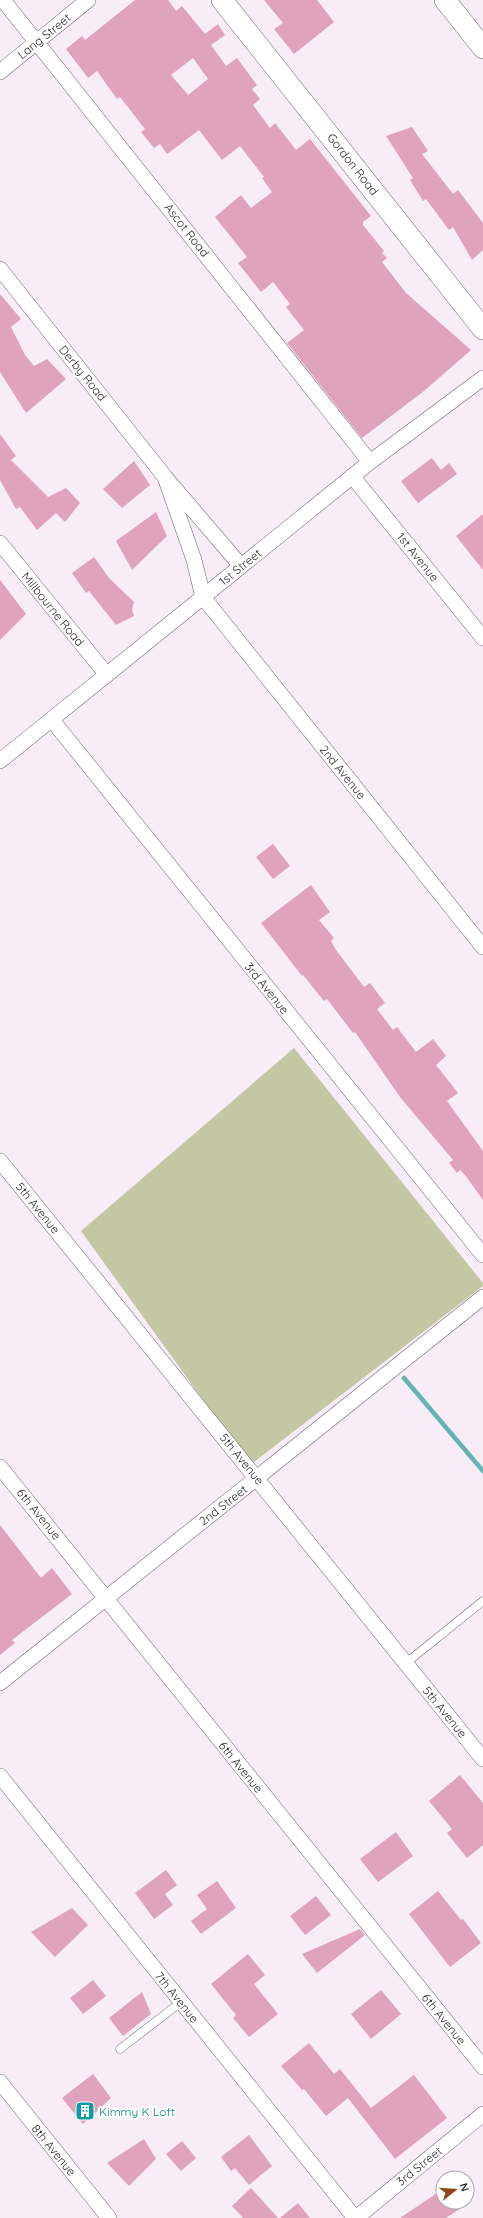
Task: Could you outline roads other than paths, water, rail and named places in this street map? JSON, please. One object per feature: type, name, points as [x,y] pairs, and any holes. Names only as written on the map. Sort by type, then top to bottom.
[{"type":"street","name":"Ascot Road","points":[[3,0],[38,42],[370,462]]},
{"type":"street","name":"Lang Street","points":[[0,72],[88,0]]},
{"type":"street","name":"Gordon Road","points":[[222,0],[483,329]]},
{"type":"street","points":[[445,0],[483,48]]},
{"type":"street","name":"Derby Road","points":[[0,269],[165,477],[241,566]]},
{"type":"street","name":"1st Street","points":[[0,761],[352,476],[483,378]]},
{"type":"street","name":"1st Avenue","points":[[352,476],[483,638]]},
{"type":"street","name":"Derby Road","points":[[165,477],[194,560],[203,597]]},
{"type":"street","name":"Millbourne Road","points":[[0,543],[107,675]]},
{"type":"street","name":"2nd Avenue","points":[[203,597],[483,947]]},
{"type":"street","name":"3rd Avenue","points":[[52,720],[483,1255]]},
{"type":"street","name":"5th Avenue","points":[[0,1161],[483,1759]]},
{"type":"street","name":"2nd Street","points":[[0,1683],[483,1297]]},
{"type":"street","name":"6th Avenue","points":[[0,1466],[483,2067]]},
{"type":"street","name":"7th Avenue","points":[[0,1776],[355,2218]]},
{"type":"street","name":"8th Avenue","points":[[0,2082],[109,2218]]},
{"type":"street","name":"3rd Street","points":[[355,2218],[483,2114]]},
{"type":"lane","points":[[406,1663],[483,1601]]},
{"type":"lane","points":[[120,2049],[181,2002]]},
{"type":"waterway","points":[[404,1378],[483,1471]]},
{"type":"place","name":"Kimmy K Loft","points":[[85,2111]]}]
